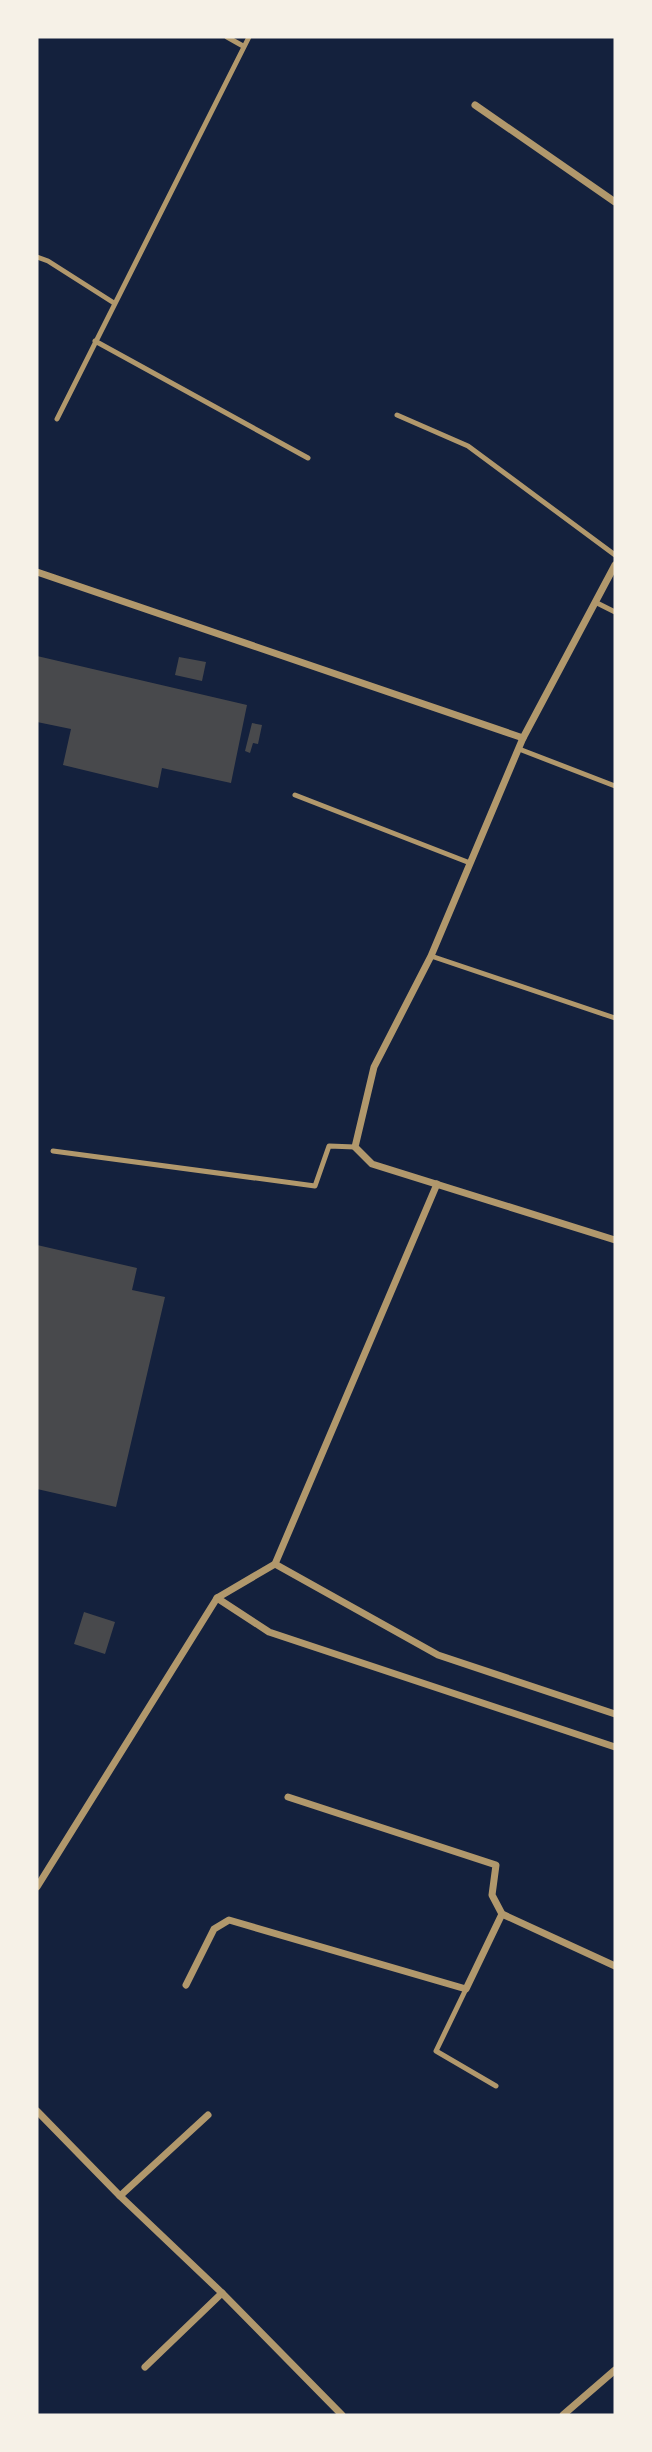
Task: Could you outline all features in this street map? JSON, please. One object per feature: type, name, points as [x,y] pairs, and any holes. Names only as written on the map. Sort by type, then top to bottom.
[{"type":"street","points":[[475,105],[615,202]]},
{"type":"street","points":[[615,565],[523,738],[431,956],[374,1067],[355,1147],[372,1164],[615,1240]]},
{"type":"street","points":[[37,572],[523,738]]},
{"type":"street","points":[[37,1887],[217,1598],[275,1564],[437,1184]]},
{"type":"street","points":[[275,1564],[438,1655],[615,1714]]},
{"type":"street","points":[[217,1598],[269,1632],[615,1747]]},
{"type":"street","points":[[288,1797],[496,1865],[492,1895],[502,1914],[615,1966]]},
{"type":"street","points":[[186,1985],[214,1929],[229,1920],[466,1989],[502,1914]]},
{"type":"street","points":[[37,2112],[342,2415]]},
{"type":"street","points":[[120,2196],[208,2115]]},
{"type":"street","points":[[145,2367],[222,2293]]},
{"type":"street","points":[[563,2415],[615,2370]]},
{"type":"lane","points":[[227,37],[243,46]]},
{"type":"lane","points":[[57,419],[249,37]]},
{"type":"lane","points":[[37,257],[114,303]]},
{"type":"lane","points":[[95,341],[308,458]]},
{"type":"lane","points":[[397,415],[468,446],[615,555]]},
{"type":"lane","points":[[595,602],[615,612]]},
{"type":"lane","points":[[519,749],[615,786]]},
{"type":"lane","points":[[295,795],[470,863]]},
{"type":"lane","points":[[431,956],[615,1018]]},
{"type":"lane","points":[[53,1151],[315,1186],[328,1146],[355,1147]]},
{"type":"lane","points":[[466,1989],[436,2052],[496,2086]]},
{"type":"building","points":[[37,656],[247,705],[231,783],[162,768],[158,788],[63,765],[71,729],[37,722]]},
{"type":"building","points":[[179,657],[206,662],[202,681],[175,675]]},
{"type":"building","points":[[252,723],[262,725],[258,744],[253,743],[250,753],[245,751]]},
{"type":"building","points":[[37,1245],[137,1268],[132,1290],[165,1297],[116,1507],[37,1489]]},
{"type":"building","points":[[84,1612],[115,1622],[105,1654],[74,1644]]}]
